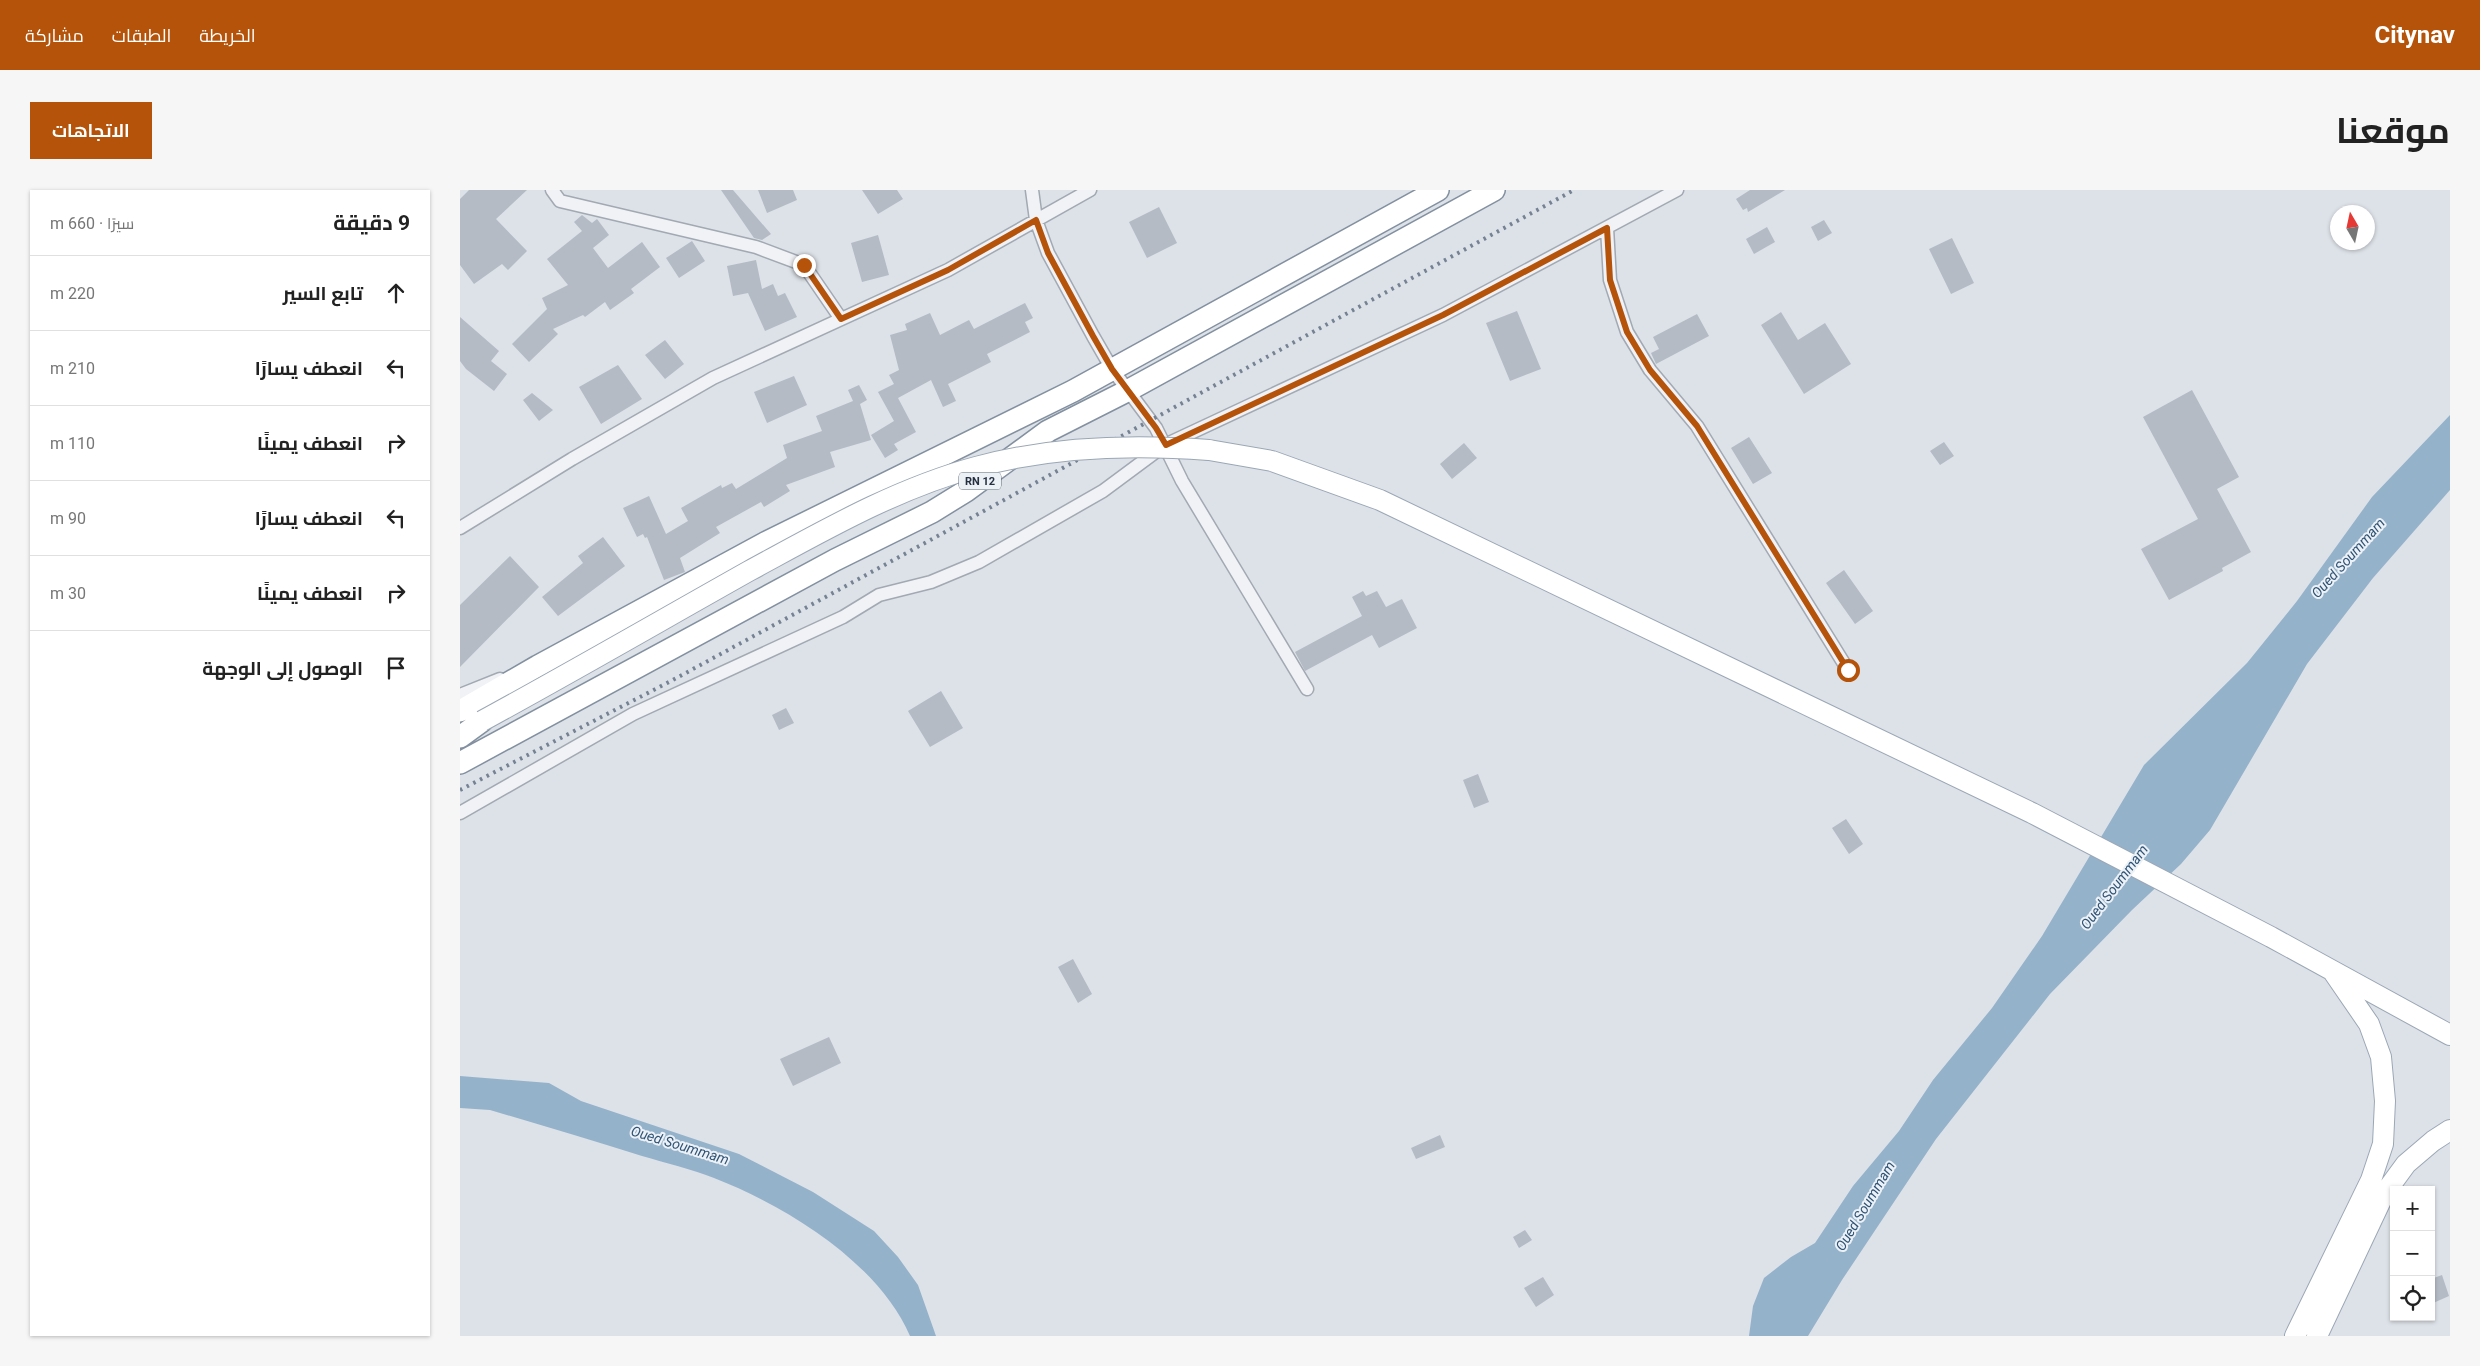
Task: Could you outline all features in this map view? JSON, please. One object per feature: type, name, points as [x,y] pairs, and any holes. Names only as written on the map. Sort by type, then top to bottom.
[{"type":"highway","points":[[460,711],[538,666],[764,543],[1112,369],[1438,190]]},
{"type":"highway","name":"RN 12","points":[[460,763],[826,564],[932,512],[966,491],[1048,431],[1129,390],[1494,190]]},
{"type":"highway","points":[[460,730],[482,721]]},
{"type":"highway","points":[[460,737],[482,721]]},
{"type":"main road","points":[[482,721],[843,520],[921,485],[978,466],[1077,449],[1149,446],[1209,450],[1272,461],[1380,500],[2032,813],[2271,937],[2450,1034]]},
{"type":"main road","points":[[2295,1336],[2371,1180],[2383,1144],[2386,1101],[2381,1057],[2369,1024],[2331,969]]},
{"type":"main road","points":[[2426,1022],[2450,1030]]},
{"type":"main road","points":[[2317,1336],[2384,1194],[2406,1164],[2450,1130]]},
{"type":"street","points":[[552,190],[560,201],[756,247],[804,265],[841,319]]},
{"type":"street","points":[[1032,190],[1036,220],[1048,253],[1112,369],[1156,428],[1182,481],[1307,689]]},
{"type":"street","points":[[460,528],[572,459],[713,378],[948,270],[1090,190]]},
{"type":"street","points":[[460,813],[633,714],[842,617],[879,595],[931,582],[979,562],[1103,491],[1166,445],[1443,315],[1677,190]]},
{"type":"street","points":[[1607,228],[1610,280],[1627,332],[1650,370],[1697,426],[1848,670]]},
{"type":"street","points":[[460,695],[538,666]]},
{"type":"water","name":"Oued Soummam","points":[[2450,415],[2450,490],[2373,578],[2307,664],[2210,830],[2181,864],[2132,910],[2050,994],[1936,1139],[1842,1280],[1808,1336],[1749,1336],[1753,1306],[1764,1278],[1791,1257],[1815,1243],[1853,1186],[1899,1131],[1933,1080],[1992,1008],[2042,936],[2144,765],[2247,663],[2297,601],[2372,497]]},
{"type":"water","name":"Oued Soummam","points":[[460,1076],[549,1083],[581,1101],[739,1154],[813,1192],[874,1231],[898,1257],[918,1285],[936,1336],[910,1336],[895,1309],[876,1284],[853,1261],[827,1240],[770,1204],[714,1178],[687,1169],[490,1110],[460,1108]]},
{"type":"building","points":[[469,190],[527,190],[496,219],[527,251],[508,270],[502,264],[474,284],[460,265],[460,199]]},
{"type":"building","points":[[721,190],[733,190],[771,234],[762,240],[754,238]]},
{"type":"building","points":[[758,190],[793,190],[797,200],[767,213]]},
{"type":"building","points":[[862,190],[897,190],[903,199],[878,214]]},
{"type":"building","points":[[1750,190],[1785,190],[1748,212],[1747,208],[1743,210],[1736,199]]},
{"type":"building","points":[[1159,207],[1177,243],[1147,258],[1129,222]]},
{"type":"building","points":[[582,215],[592,223],[597,219],[609,235],[593,248],[608,268],[642,242],[660,267],[631,289],[634,293],[610,310],[605,302],[585,317],[583,315],[553,329],[558,334],[529,362],[512,344],[547,309],[542,298],[568,285],[547,259],[582,231],[574,222]]},
{"type":"building","points":[[1824,220],[1832,233],[1818,241],[1811,227]]},
{"type":"building","points":[[1767,227],[1775,242],[1754,254],[1746,239]]},
{"type":"building","points":[[878,235],[889,275],[862,282],[851,243]]},
{"type":"building","points":[[1952,238],[1974,283],[1951,294],[1929,249]]},
{"type":"building","points":[[692,241],[705,261],[679,278],[666,258]]},
{"type":"building","points":[[756,260],[762,289],[773,284],[778,296],[785,293],[797,317],[765,331],[748,293],[733,296],[727,266]]},
{"type":"building","points":[[1025,303],[1033,318],[1025,322],[1030,332],[987,354],[991,362],[948,384],[956,401],[943,407],[931,380],[898,398],[916,432],[894,444],[898,450],[885,458],[871,435],[894,421],[878,392],[894,384],[889,375],[899,370],[890,335],[907,330],[905,324],[930,313],[940,335],[969,320],[974,329]]},
{"type":"building","points":[[1517,311],[1541,369],[1510,381],[1486,323]]},
{"type":"building","points":[[1781,312],[1798,340],[1825,323],[1851,364],[1804,394],[1761,325]]},
{"type":"building","points":[[1697,314],[1709,336],[1656,364],[1651,353],[1659,349],[1653,337]]},
{"type":"building","points":[[460,317],[499,351],[491,361],[507,374],[494,391],[466,369],[460,361]]},
{"type":"building","points":[[665,340],[684,364],[665,379],[645,355]]},
{"type":"building","points":[[618,365],[642,399],[601,424],[579,387]]},
{"type":"building","points":[[794,376],[807,405],[767,423],[754,392]]},
{"type":"building","points":[[859,385],[867,400],[860,404],[871,440],[830,452],[835,467],[786,485],[790,491],[764,507],[761,502],[716,527],[720,533],[680,558],[685,572],[664,580],[647,537],[645,538],[643,534],[637,537],[623,508],[649,496],[666,534],[688,521],[681,508],[721,485],[722,488],[732,483],[736,489],[787,458],[783,445],[822,431],[816,416],[853,401],[848,390]]},
{"type":"building","points":[[2192,390],[2239,477],[2217,489],[2251,552],[2222,568],[2223,571],[2169,600],[2141,549],[2198,519],[2143,417]]},
{"type":"building","points":[[532,393],[553,410],[539,421],[523,400]]},
{"type":"building","points":[[1749,437],[1772,473],[1753,484],[1731,448]]},
{"type":"building","points":[[1944,442],[1954,456],[1940,465],[1930,451]]},
{"type":"building","points":[[1464,443],[1477,458],[1452,479],[1440,464]]},
{"type":"building","points":[[603,537],[625,566],[558,616],[542,597],[583,563],[578,556]]},
{"type":"building","points":[[510,556],[539,587],[460,667],[460,605]]},
{"type":"building","points":[[1844,570],[1873,611],[1855,624],[1826,583]]},
{"type":"building","points":[[1363,591],[1366,596],[1377,591],[1386,607],[1402,599],[1417,628],[1379,648],[1372,635],[1305,671],[1295,652],[1362,616],[1352,597]]},
{"type":"building","points":[[941,691],[963,728],[930,747],[908,711]]},
{"type":"building","points":[[786,708],[794,723],[779,730],[772,715]]},
{"type":"building","points":[[1478,774],[1489,802],[1474,808],[1463,780]]},
{"type":"building","points":[[1846,819],[1863,844],[1849,854],[1832,828]]},
{"type":"building","points":[[1073,959],[1092,994],[1078,1003],[1058,967]]},
{"type":"building","points":[[829,1037],[841,1063],[793,1086],[780,1059]]},
{"type":"building","points":[[1440,1135],[1445,1147],[1416,1159],[1411,1148]]},
{"type":"building","points":[[1525,1230],[1532,1240],[1519,1248],[1513,1237]]},
{"type":"building","points":[[2442,1275],[2449,1296],[2435,1302],[2435,1278]]},
{"type":"building","points":[[1543,1277],[1554,1295],[1536,1307],[1524,1288]]},
{"type":"railway","points":[[460,790],[671,681],[1574,190]]},
{"type":"route","points":[[804,265],[841,319],[948,270],[1036,220],[1048,253],[1112,369],[1156,428],[1166,445],[1443,315],[1607,228],[1610,280],[1627,332],[1650,370],[1697,426],[1848,670]]}]
